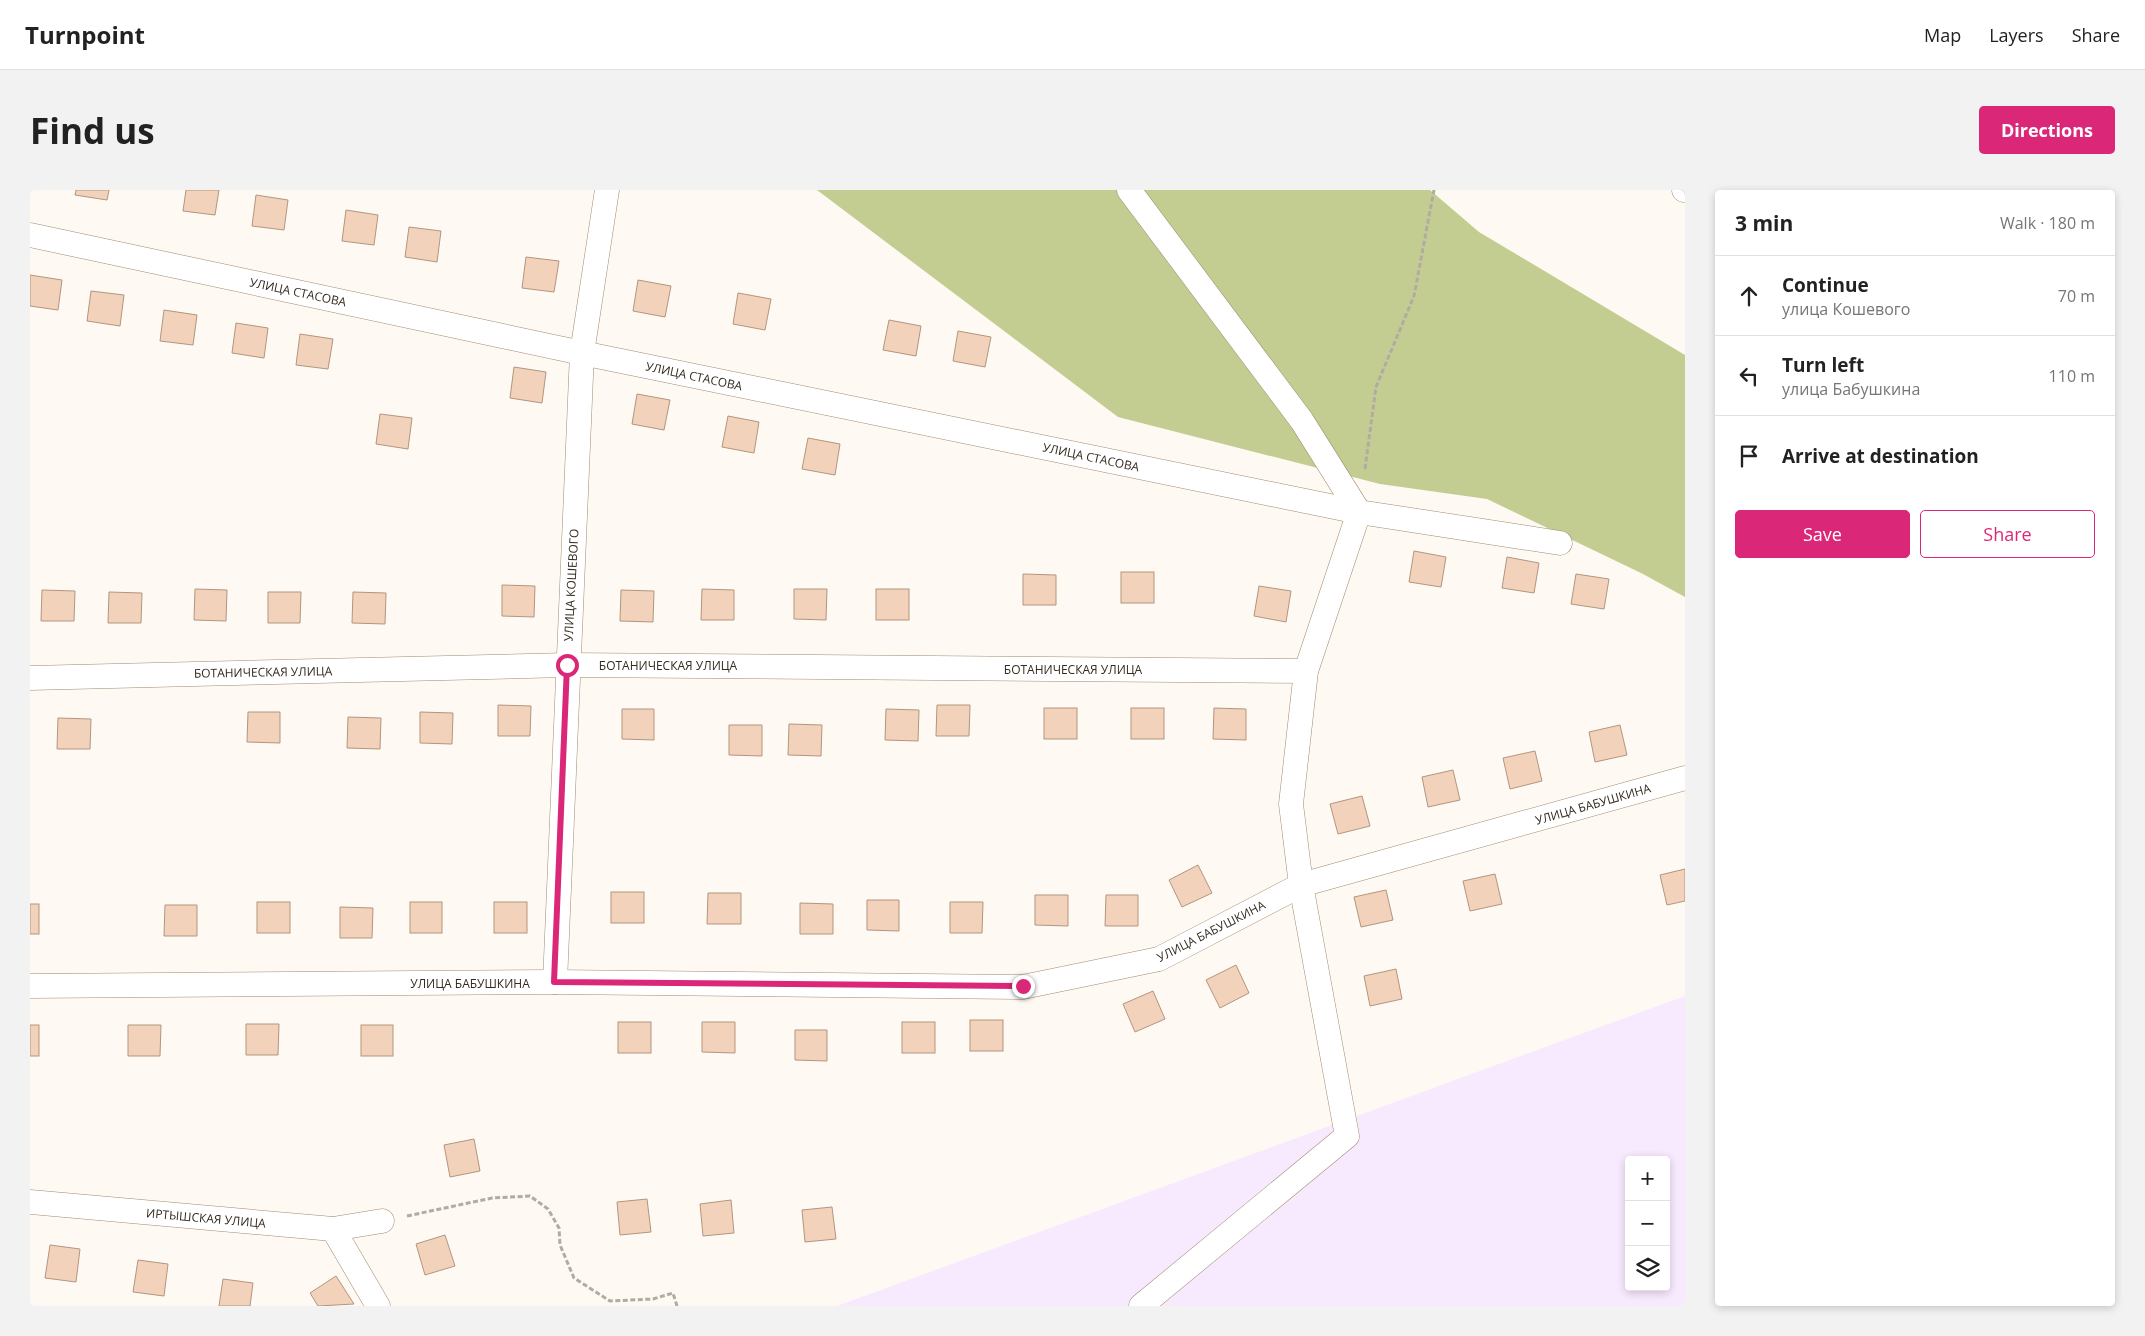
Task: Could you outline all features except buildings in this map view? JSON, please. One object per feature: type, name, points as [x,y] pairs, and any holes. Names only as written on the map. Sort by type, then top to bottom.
[{"type":"street","name":"УЛИЦА КОШЕВОГО","points":[[554,982],[582,353],[607,190]]},
{"type":"street","points":[[1129,190],[1302,421],[1359,512],[1306,671],[1291,804],[1301,885],[1346,1136],[1141,1306]]},
{"type":"street","name":"УЛИЦА СТАСОВА","points":[[30,235],[582,353],[1359,512],[1560,543]]},
{"type":"street","name":"БОТАНИЧЕСКАЯ УЛИЦА","points":[[30,678],[567,665],[1306,671]]},
{"type":"street","name":"УЛИЦА БАБУШКИНА","points":[[30,986],[554,982],[1023,986],[1159,959],[1301,885],[1685,778]]},
{"type":"street","name":"ИРТЫШСКАЯ УЛИЦА","points":[[30,1202],[333,1229],[382,1221]]},
{"type":"street","points":[[333,1229],[378,1306]]},
{"type":"path","points":[[1359,512],[1376,387],[1414,296],[1434,190]]},
{"type":"path","points":[[382,1221],[492,1198],[530,1196],[548,1209],[559,1228],[560,1245],[574,1278],[610,1301],[653,1299],[673,1294],[677,1306]]},
{"type":"shaded area","points":[[1685,996],[1685,1306],[837,1306]]},
{"type":"green space","points":[[817,190],[1430,190],[1479,232],[1685,355],[1685,597],[1643,574],[1487,499],[1380,484],[1118,417]]},
{"type":"route","points":[[567,665],[554,982],[1023,986]]}]
